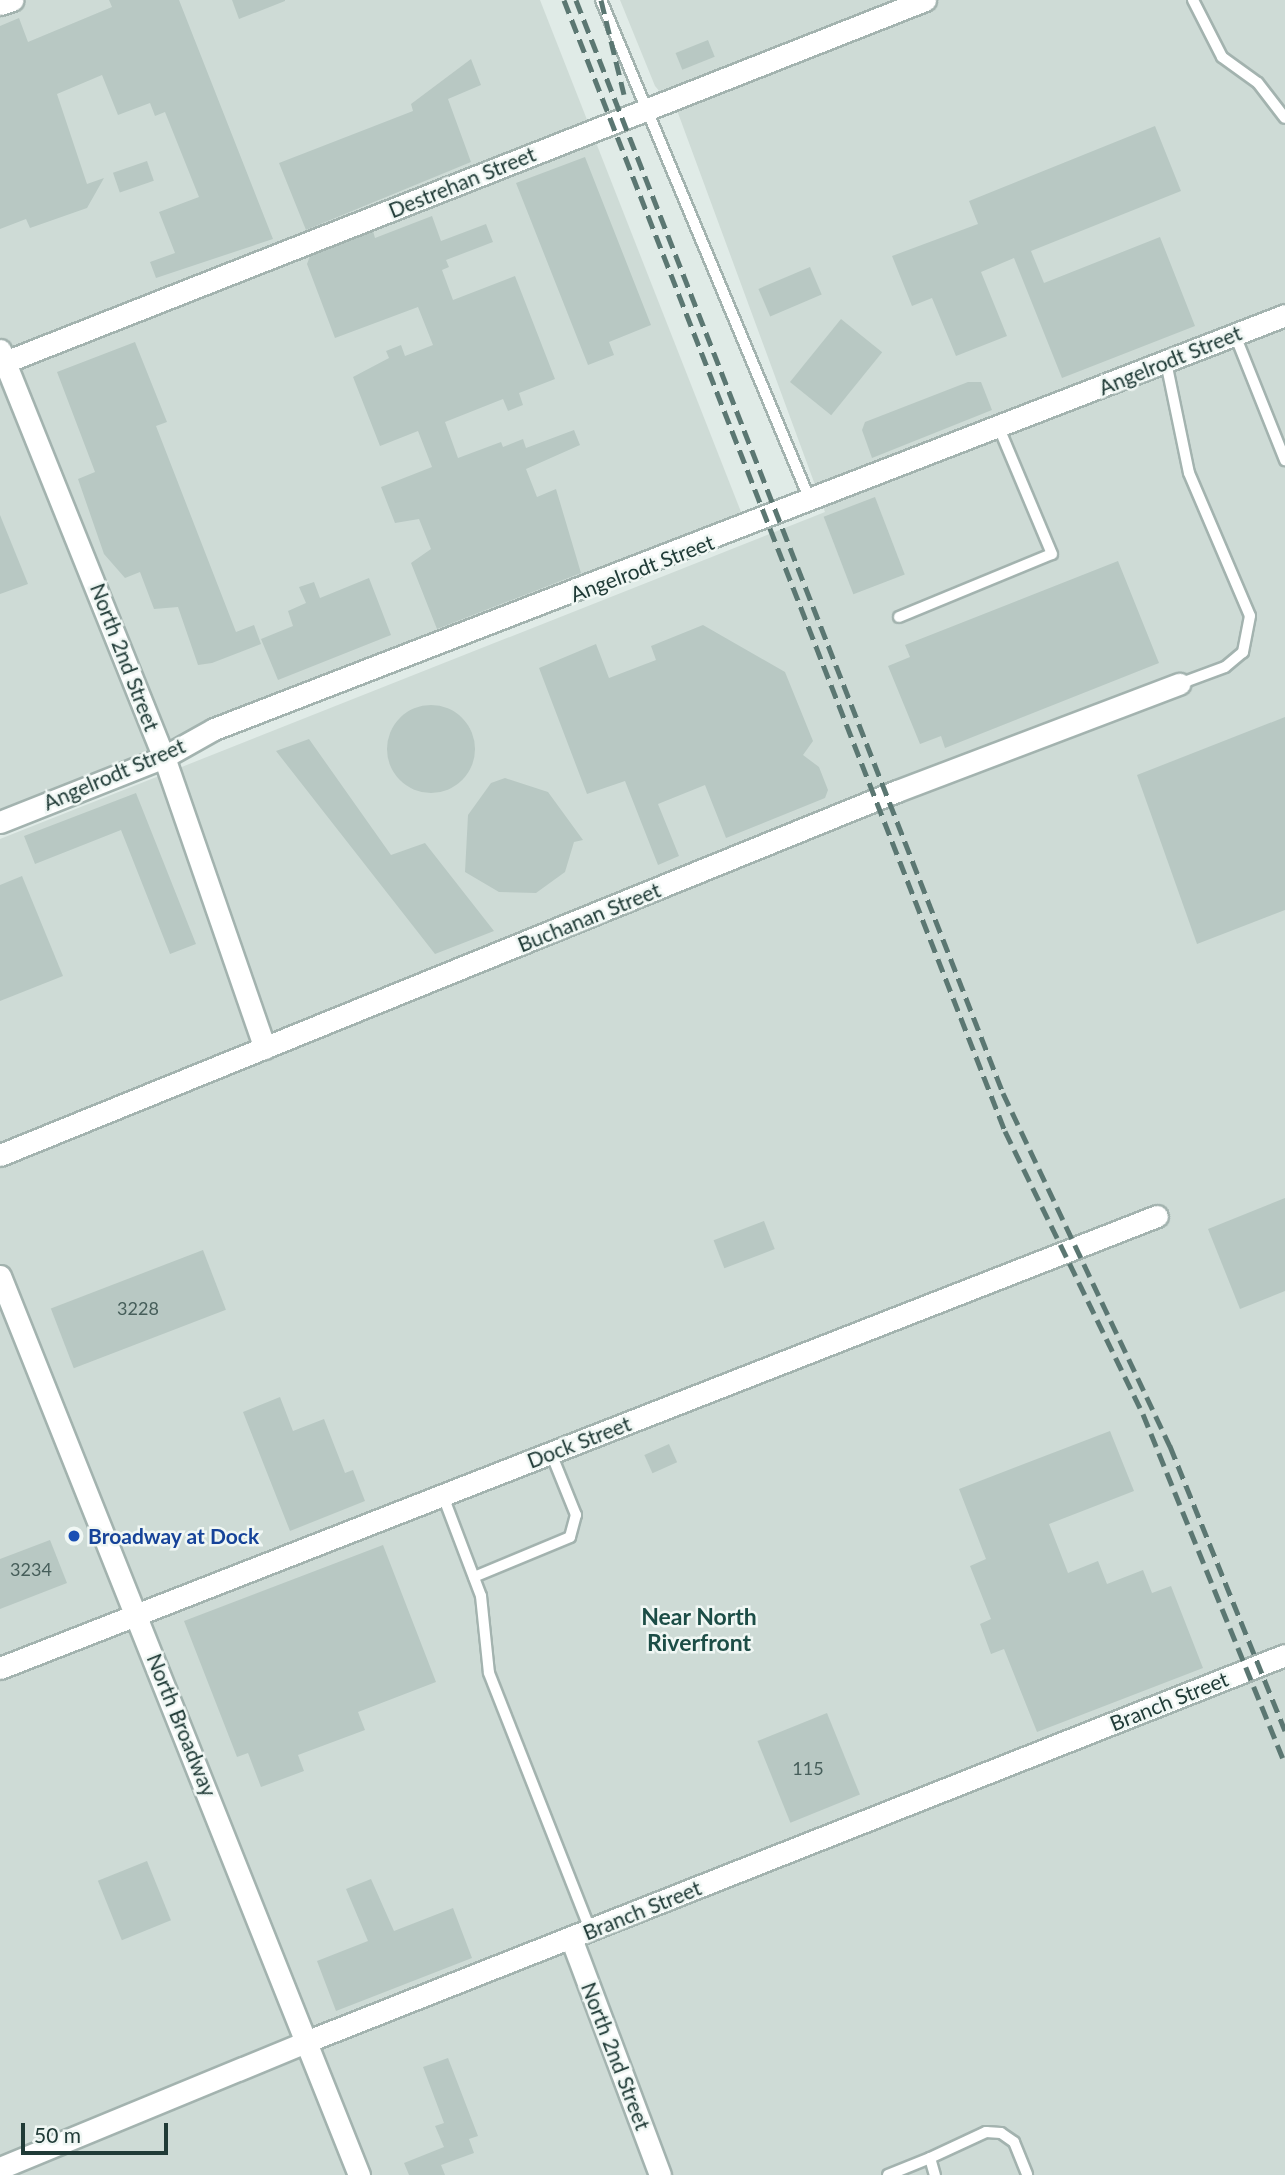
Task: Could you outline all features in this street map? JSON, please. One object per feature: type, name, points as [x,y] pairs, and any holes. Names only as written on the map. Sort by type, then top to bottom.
[{"type":"street","points":[[0,4],[12,0]]},
{"type":"street","name":"Destrehan Street","points":[[2,359],[925,0]]},
{"type":"street","name":"Angelrodt Street","points":[[0,821],[164,757],[214,729],[811,502],[1285,315]]},
{"type":"street","name":"North 2nd Street","points":[[2,359],[164,757],[265,1048]]},
{"type":"street","name":"Buchanan Street","points":[[0,1155],[1180,684]]},
{"type":"street","name":"Dock Street","points":[[0,1668],[1157,1216]]},
{"type":"street","name":"North Broadway","points":[[0,1276],[138,1615],[359,2175]]},
{"type":"street","name":"Branch Street","points":[[0,2168],[308,2041],[1285,1655]]},
{"type":"street","name":"North 2nd Street","points":[[580,1934],[660,2175]]},
{"type":"lane","points":[[601,0],[650,109],[811,502]]},
{"type":"lane","points":[[1193,0],[1222,57],[1258,83],[1285,118]]},
{"type":"lane","points":[[1235,335],[1285,459]]},
{"type":"lane","points":[[1166,362],[1189,473],[1250,616],[1243,652],[1225,667],[1180,684]]},
{"type":"lane","points":[[899,617],[1052,554],[999,428]]},
{"type":"lane","points":[[474,1577],[570,1538],[576,1516],[551,1453]]},
{"type":"lane","points":[[443,1496],[474,1577],[489,1673],[580,1934]]},
{"type":"lane","points":[[888,2175],[986,2133],[1001,2133],[1014,2142],[1027,2175]]},
{"type":"lane","points":[[929,2158],[935,2175]]},
{"type":"shaded area","points":[[0,0],[540,0],[743,517],[0,815]]},
{"type":"shaded area","points":[[620,0],[1285,0],[1285,2175],[0,2175],[0,839],[825,512],[678,113],[655,86]]},
{"type":"building","points":[[109,0],[179,0],[273,239],[156,278],[150,262],[175,253],[159,212],[199,197],[165,112],[155,116],[150,103],[118,115],[102,75],[57,94],[87,184],[104,178],[87,208],[30,228],[26,219],[0,229],[0,26],[19,18],[28,42],[112,7]]},
{"type":"building","points":[[232,0],[285,0],[285,1],[239,19]]},
{"type":"building","points":[[708,40],[715,57],[682,70],[676,53]]},
{"type":"building","points":[[471,59],[481,85],[448,99],[471,162],[306,230],[279,163],[413,111],[411,104]]},
{"type":"building","points":[[1155,126],[1181,191],[1031,251],[1044,283],[1160,237],[1195,326],[1062,378],[1014,258],[981,272],[1007,336],[956,356],[932,298],[912,306],[892,256],[978,224],[969,201]]},
{"type":"building","points":[[585,157],[651,325],[609,342],[614,355],[588,365],[516,183]]},
{"type":"building","points":[[147,161],[154,181],[120,193],[113,173]]},
{"type":"building","points":[[432,216],[441,241],[486,224],[493,242],[446,260],[449,267],[442,270],[453,300],[515,276],[555,379],[519,393],[523,405],[508,411],[503,399],[445,422],[458,458],[501,442],[503,447],[523,439],[526,448],[574,430],[580,445],[526,469],[537,497],[556,489],[581,573],[437,629],[411,563],[431,549],[419,519],[395,523],[381,487],[432,467],[418,431],[380,446],[353,377],[389,358],[386,351],[401,345],[405,356],[433,345],[418,307],[335,338],[307,264],[310,256],[373,231],[375,238]]},
{"type":"building","points":[[810,267],[822,295],[770,316],[758,289]]},
{"type":"building","points":[[841,319],[882,352],[831,415],[790,382]]},
{"type":"building","points":[[135,342],[167,422],[156,426],[236,632],[254,625],[261,644],[212,663],[198,665],[178,607],[154,609],[140,572],[125,578],[104,554],[78,479],[95,472],[57,372]]},
{"type":"building","points":[[968,382],[981,382],[992,410],[872,458],[862,430],[865,422]]},
{"type":"building","points":[[875,497],[905,574],[853,594],[824,517]]},
{"type":"building","points":[[0,515],[28,584],[0,594]]},
{"type":"building","points":[[1118,561],[1159,663],[945,748],[941,736],[920,744],[888,666],[910,657],[905,645]]},
{"type":"building","points":[[369,578],[391,635],[278,680],[261,639],[293,626],[288,611],[306,603],[299,587],[314,582],[320,598]]},
{"type":"building","points":[[703,625],[785,672],[813,741],[803,755],[819,767],[828,790],[825,798],[726,838],[705,785],[658,804],[679,856],[658,865],[625,781],[587,794],[539,668],[596,644],[609,678],[656,660],[651,646]]},
{"type":"building","points":[[422,705],[440,705],[456,712],[468,724],[475,740],[475,758],[468,774],[456,786],[440,793],[422,793],[406,786],[394,774],[387,758],[387,740],[394,724],[406,712]]},
{"type":"building","points":[[1285,717],[1285,910],[1197,944],[1137,775]]},
{"type":"building","points":[[309,739],[391,855],[425,843],[494,931],[435,954],[276,751]]},
{"type":"building","points":[[505,778],[548,792],[583,840],[574,842],[565,872],[536,893],[499,892],[465,872],[468,815],[491,783]]},
{"type":"building","points":[[136,793],[196,944],[170,954],[121,830],[35,864],[24,836]]},
{"type":"building","points":[[22,876],[63,976],[0,1001],[0,885]]},
{"type":"building","points":[[1285,1198],[1285,1291],[1240,1309],[1208,1229]]},
{"type":"building","points":[[764,1221],[775,1249],[724,1268],[714,1240]]},
{"type":"building","points":[[203,1250],[226,1310],[74,1368],[51,1308]]},
{"type":"building","points":[[280,1397],[293,1431],[324,1419],[345,1473],[353,1470],[365,1501],[290,1531],[243,1412]]},
{"type":"building","points":[[1110,1431],[1134,1491],[1049,1524],[1068,1573],[1098,1561],[1107,1584],[1143,1570],[1152,1593],[1171,1586],[1203,1668],[1037,1732],[1004,1649],[991,1654],[980,1624],[991,1619],[970,1566],[986,1559],[959,1489]]},
{"type":"building","points":[[669,1444],[677,1462],[652,1473],[644,1455]]},
{"type":"building","points":[[50,1540],[67,1583],[0,1609],[0,1559]]},
{"type":"building","points":[[383,1545],[436,1682],[358,1712],[365,1730],[298,1755],[304,1771],[261,1787],[248,1753],[237,1757],[184,1621]]},
{"type":"building","points":[[827,1713],[860,1795],[790,1823],[757,1741]]},
{"type":"building","points":[[147,1861],[171,1920],[122,1940],[98,1881]]},
{"type":"building","points":[[371,1879],[394,1931],[453,1908],[472,1958],[336,2011],[317,1961],[368,1941],[346,1889]]},
{"type":"building","points":[[448,2058],[478,2136],[469,2139],[474,2153],[441,2165],[445,2175],[409,2175],[404,2163],[444,2147],[435,2126],[444,2123],[423,2067]]},
{"type":"railway","points":[[564,0],[1005,1131],[1143,1414],[1285,1763]]},
{"type":"railway","points":[[576,0],[1003,1093],[1170,1446],[1285,1731]]},
{"type":"railway","points":[[601,0],[624,94]]},
{"type":"place","name":"Broadway at Dock","points":[[74,1536]]},
{"type":"district","name":"Near North Riverfront","points":[[699,1629]]}]
